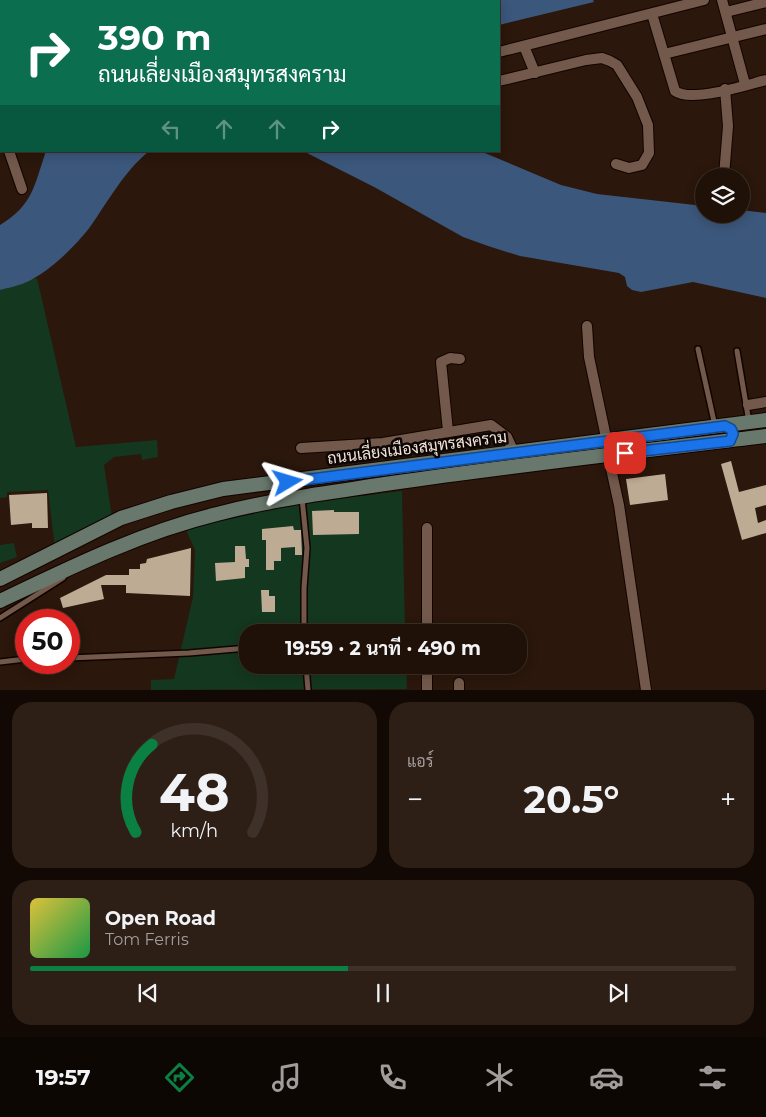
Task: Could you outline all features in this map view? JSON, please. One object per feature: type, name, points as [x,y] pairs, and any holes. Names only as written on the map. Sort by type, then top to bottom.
[{"type":"main road","name":"ถนนเลี่ยงเมืองสมุทรสงคราม","points":[[0,601],[95,555],[140,538],[216,514],[302,497],[490,469],[766,420]]},
{"type":"main road","points":[[749,423],[742,430],[746,437],[752,438]]},
{"type":"main road","points":[[721,427],[732,431],[730,441]]},
{"type":"main road","name":"ถนนเลี่ยงเมืองสมุทรสงคราม","points":[[0,579],[122,518],[171,502],[223,489],[514,452],[730,441],[766,436]]},
{"type":"street","points":[[500,52],[704,0]]},
{"type":"street","points":[[722,0],[745,84]]},
{"type":"street","points":[[726,12],[766,2]]},
{"type":"street","points":[[652,14],[675,91],[678,94],[692,96],[766,80]]},
{"type":"street","points":[[664,54],[766,29]]},
{"type":"street","points":[[524,46],[534,73]]},
{"type":"street","points":[[500,81],[602,58],[617,65],[643,110],[650,136],[649,153],[642,165],[629,168],[616,164]]},
{"type":"street","points":[[725,89],[728,126],[725,168]]},
{"type":"street","points":[[9,152],[22,188]]},
{"type":"street","points":[[587,326],[590,357],[619,504],[646,690]]},
{"type":"street","points":[[448,431],[440,365],[446,358],[460,359]]},
{"type":"street","points":[[748,404],[766,402]]},
{"type":"street","points":[[301,448],[384,443],[490,425],[507,437],[514,452]]},
{"type":"street","points":[[427,528],[427,624]]},
{"type":"street","points":[[427,674],[427,690]]},
{"type":"lane","points":[[698,349],[721,427]]},
{"type":"lane","points":[[737,351],[748,404],[749,423]]},
{"type":"lane","points":[[302,497],[307,548],[304,624]]},
{"type":"lane","points":[[0,618],[63,578],[140,538]]},
{"type":"lane","points":[[80,658],[239,649]]},
{"type":"lane","points":[[0,662],[15,660]]},
{"type":"lane","points":[[307,674],[308,690]]},
{"type":"green space","points":[[37,278],[76,447],[157,440],[158,457],[142,460],[141,454],[114,457],[104,465],[113,523],[55,549],[48,490],[7,492],[7,497],[0,498],[0,290]]},
{"type":"green space","points":[[402,491],[405,624],[239,624],[239,674],[406,674],[407,689],[151,690],[151,680],[174,679],[193,597],[195,550],[186,530],[239,515],[320,501]]},
{"type":"green space","points":[[14,543],[17,557],[0,563],[0,545]]},
{"type":"water","points":[[500,0],[593,0],[594,2],[500,25]]},
{"type":"water","points":[[46,152],[148,152],[131,168],[90,227],[65,254],[43,273],[19,285],[0,290],[0,225],[11,218],[26,202],[35,185]]},
{"type":"water","points":[[305,152],[482,152],[561,185],[597,194],[695,205],[695,223],[750,223],[750,211],[766,213],[766,298],[693,282],[641,292],[632,290],[627,286],[625,277],[619,273],[520,256],[463,237],[376,188]]},
{"type":"building","points":[[731,461],[739,492],[766,485],[766,505],[755,508],[758,523],[766,520],[766,533],[742,540],[721,464]]},
{"type":"building","points":[[665,474],[668,500],[630,505],[626,479]]},
{"type":"building","points":[[47,493],[48,528],[32,528],[32,523],[11,525],[9,495]]},
{"type":"building","points":[[334,510],[334,512],[359,512],[359,534],[313,535],[312,511]]},
{"type":"building","points":[[293,526],[294,530],[301,530],[302,555],[295,555],[295,547],[281,548],[281,561],[274,561],[274,570],[266,570],[266,540],[262,540],[262,529]]},
{"type":"building","points":[[235,546],[245,546],[249,567],[245,567],[245,578],[216,581],[215,563],[235,562]]},
{"type":"building","points":[[191,548],[190,596],[126,593],[126,585],[101,585],[104,599],[63,608],[60,598],[106,575],[129,575],[129,569],[140,569],[140,564],[146,563],[147,559]]},
{"type":"building","points":[[261,590],[269,590],[269,596],[275,596],[275,612],[262,612]]},
{"type":"route","points":[[288,482],[725,426],[731,429],[733,434],[730,441],[625,453]]}]
